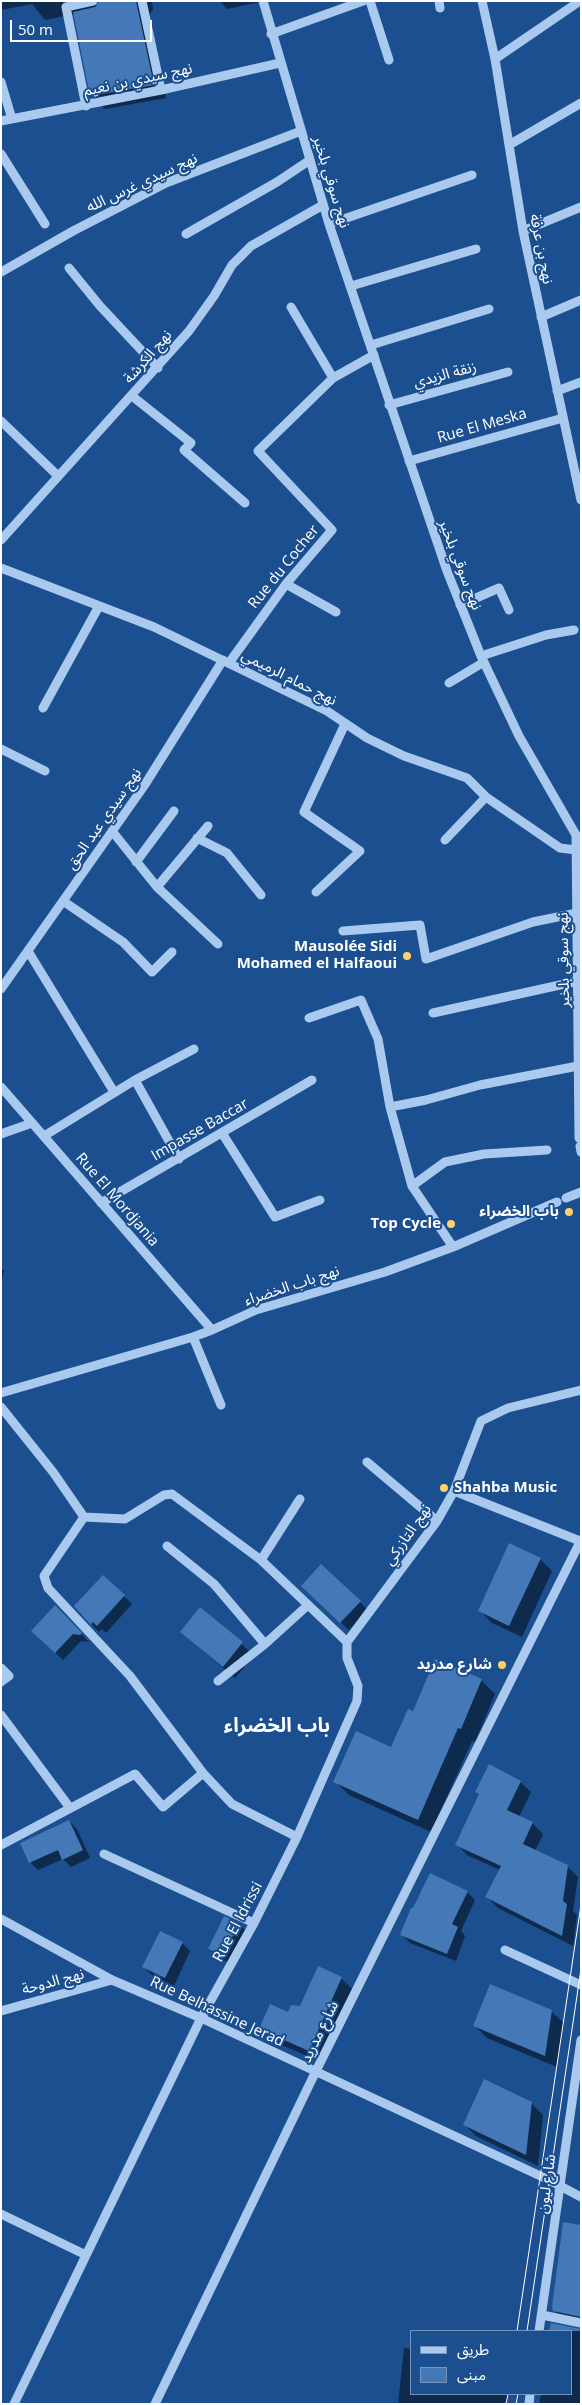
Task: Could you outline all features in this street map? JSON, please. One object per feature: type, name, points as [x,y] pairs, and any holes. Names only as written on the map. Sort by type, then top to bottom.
[{"type":"street","points":[[86,106],[66,7],[93,1]]},
{"type":"street","points":[[142,1],[161,90]]},
{"type":"street","name":"نهج سوقي بلخير","points":[[263,1],[271,34],[329,224],[371,345],[389,405],[460,605],[482,659],[519,736],[579,835],[576,850],[579,927],[578,981],[580,1021],[578,1066],[580,1145]]},
{"type":"street","points":[[271,34],[363,1]]},
{"type":"street","points":[[370,1],[389,60]]},
{"type":"street","name":"نهج بن عرفة","points":[[482,1],[495,59],[522,231],[563,418],[577,470],[581,500]]},
{"type":"street","points":[[495,59],[580,1]]},
{"type":"street","name":"نهج سيدي بن نعيم","points":[[1,121],[86,106],[280,64]]},
{"type":"street","points":[[1,82],[12,119]]},
{"type":"street","points":[[509,145],[581,103]]},
{"type":"street","name":"نهج سيدي غرس الله","points":[[1,272],[58,238],[166,183],[301,131]]},
{"type":"street","points":[[1,154],[45,224]]},
{"type":"street","points":[[186,234],[278,182],[310,160]]},
{"type":"street","points":[[329,224],[472,175]]},
{"type":"street","name":"نهج الكرشة","points":[[1,540],[57,475],[158,368],[194,324],[232,265],[251,246],[323,205]]},
{"type":"street","points":[[522,231],[581,207]]},
{"type":"street","points":[[351,286],[476,249]]},
{"type":"street","points":[[69,268],[100,306],[158,368]]},
{"type":"street","points":[[541,317],[581,300]]},
{"type":"street","points":[[291,307],[333,378]]},
{"type":"street","points":[[371,345],[489,309]]},
{"type":"street","name":"Rue du Cocher","points":[[226,662],[286,584],[332,530],[258,451],[333,378],[374,355]]},
{"type":"street","name":"زنقة الزيدي","points":[[389,405],[508,372]]},
{"type":"street","points":[[557,391],[581,382]]},
{"type":"street","points":[[132,396],[191,443],[184,450],[245,503]]},
{"type":"street","name":"Rue El Meska","points":[[409,462],[563,418]]},
{"type":"street","points":[[1,420],[57,475]]},
{"type":"street","name":"نهج حمام الرميمي","points":[[1,568],[154,627],[327,711],[367,738],[404,756],[467,778],[486,797],[560,848],[576,850]]},
{"type":"street","points":[[286,584],[336,612]]},
{"type":"street","points":[[460,605],[499,588],[509,610]]},
{"type":"street","points":[[44,708],[100,606]]},
{"type":"street","points":[[449,683],[482,659],[546,635],[574,630]]},
{"type":"street","name":"نهج سيدي عبد الحق","points":[[1,989],[144,786],[226,662]]},
{"type":"street","points":[[316,892],[360,851],[304,812],[345,724]]},
{"type":"street","points":[[1,748],[46,771]]},
{"type":"street","points":[[445,840],[486,797]]},
{"type":"street","points":[[136,862],[174,811]]},
{"type":"street","points":[[157,887],[208,826]]},
{"type":"street","points":[[112,832],[157,887],[218,944]]},
{"type":"street","points":[[197,838],[227,853],[261,895]]},
{"type":"street","points":[[63,901],[124,942],[152,972],[172,952]]},
{"type":"street","points":[[343,931],[420,925],[426,958],[533,922],[577,913]]},
{"type":"street","points":[[28,951],[114,1092]]},
{"type":"street","points":[[434,1013],[578,981]]},
{"type":"street","points":[[309,1018],[361,1000],[378,1039],[390,1107],[412,1186],[453,1246]]},
{"type":"street","points":[[44,1136],[114,1092],[194,1049]]},
{"type":"street","points":[[390,1107],[426,1100],[480,1085],[578,1066]]},
{"type":"street","points":[[135,1080],[179,1159]]},
{"type":"street","name":"Impasse Baccar","points":[[101,1203],[312,1080]]},
{"type":"street","name":"Rue El Mordjania","points":[[1,1087],[212,1330]]},
{"type":"street","points":[[1,1134],[32,1123]]},
{"type":"street","points":[[222,1133],[275,1217],[320,1200]]},
{"type":"street","points":[[412,1186],[445,1162],[484,1154],[547,1150]]},
{"type":"street","points":[[566,1198],[581,1192]]},
{"type":"street","name":"نهج باب الخضراء","points":[[1,1393],[193,1337],[256,1310],[384,1272],[453,1246],[557,1202]]},
{"type":"street","points":[[193,1337],[221,1405]]},
{"type":"street","name":"نهج التازركي","points":[[347,1642],[436,1521],[454,1491],[481,1420],[508,1408],[581,1390]]},
{"type":"street","points":[[1,1407],[53,1472],[84,1517]]},
{"type":"street","points":[[368,1462],[436,1521]]},
{"type":"street","points":[[454,1491],[580,1541]]},
{"type":"street","points":[[172,1494],[261,1560],[347,1642],[347,1658],[356,1677],[358,1696],[296,1836],[232,1804],[203,1773],[130,1676],[48,1588],[44,1576],[84,1517],[125,1519],[164,1495],[172,1494]]},
{"type":"street","points":[[261,1560],[300,1499]]},
{"type":"street","name":"شارع مدريد","points":[[155,2404],[315,2073],[580,1541]]},
{"type":"street","points":[[167,1546],[214,1584],[265,1644]]},
{"type":"street","points":[[218,1681],[265,1644],[308,1605]]},
{"type":"street","points":[[1,1668],[9,1676],[1,1682]]},
{"type":"street","points":[[1,1715],[70,1808]]},
{"type":"street","points":[[1,1845],[135,1774],[162,1807],[203,1773]]},
{"type":"street","name":"Rue El Idrissi","points":[[14,2404],[201,2018],[254,1923],[296,1836]]},
{"type":"street","points":[[104,1854],[254,1923]]},
{"type":"street","name":"Rue Belhassine Jerad","points":[[4,1922],[112,1980],[201,2018],[581,2197]]},
{"type":"street","points":[[505,1950],[581,1985]]},
{"type":"street","name":"نهج الدوحة","points":[[1,2010],[112,1980]]},
{"type":"street","name":"شارع ليون","points":[[539,2330],[579,2065],[581,2040]]},
{"type":"street","points":[[1,2214],[86,2255]]},
{"type":"street","points":[[542,2315],[581,2323]]},
{"type":"building","points":[[99,1],[136,1],[154,85],[90,96],[73,12],[95,7]]},
{"type":"building","points":[[509,1543],[541,1558],[509,1626],[478,1611]]},
{"type":"building","points":[[321,1564],[361,1601],[340,1623],[301,1586]]},
{"type":"building","points":[[103,1575],[125,1595],[97,1626],[93,1622],[91,1625],[74,1606]]},
{"type":"building","points":[[55,1605],[82,1633],[80,1635],[73,1634],[55,1653],[31,1631]]},
{"type":"building","points":[[200,1607],[243,1642],[223,1667],[180,1632]]},
{"type":"building","points":[[435,1659],[482,1679],[461,1729],[458,1728],[418,1820],[333,1782],[356,1731],[391,1747],[408,1709],[413,1711]]},
{"type":"building","points":[[489,1764],[521,1781],[507,1810],[533,1822],[523,1844],[568,1865],[563,1901],[567,1904],[562,1936],[485,1897],[501,1866],[455,1845],[479,1794],[475,1792]]},
{"type":"building","points":[[69,1820],[83,1850],[62,1860],[58,1850],[29,1863],[20,1843]]},
{"type":"building","points":[[430,1873],[468,1891],[452,1924],[458,1927],[447,1954],[400,1935],[411,1908],[413,1908]]},
{"type":"building","points":[[224,1916],[239,1923],[223,1956],[208,1949]]},
{"type":"building","points":[[160,1931],[183,1942],[165,1978],[142,1967]]},
{"type":"building","points":[[318,1966],[342,1977],[309,2051],[259,2029],[270,2004],[288,2012],[291,2005],[300,2006]]},
{"type":"building","points":[[490,1984],[552,2010],[545,2056],[473,2026]]},
{"type":"building","points":[[484,2079],[532,2102],[526,2155],[463,2125]]},
{"type":"building","points":[[563,2222],[581,2225],[581,2317],[553,2311],[552,2307]]},
{"type":"building","points":[[551,2323],[581,2329],[581,2331],[572,2330],[549,2330]]},
{"type":"tram line","points":[[517,2330],[581,1905]]},
{"type":"tram line","points":[[527,2330],[581,1969]]},
{"type":"tram line","points":[[506,2404],[508,2395]]},
{"type":"tram line","points":[[516,2404],[518,2395]]},
{"type":"place","name":"Mausolée Sidi Mohamed el Halfaoui","points":[[407,956]]},
{"type":"place","name":"باب الخضراء","points":[[569,1212]]},
{"type":"place","name":"Top Cycle","points":[[451,1224]]},
{"type":"place","name":"Shahba Music","points":[[444,1488]]},
{"type":"place","name":"شارع مدريد","points":[[502,1665]]},
{"type":"district","name":"باب الخضراء","points":[[277,1726]]}]
